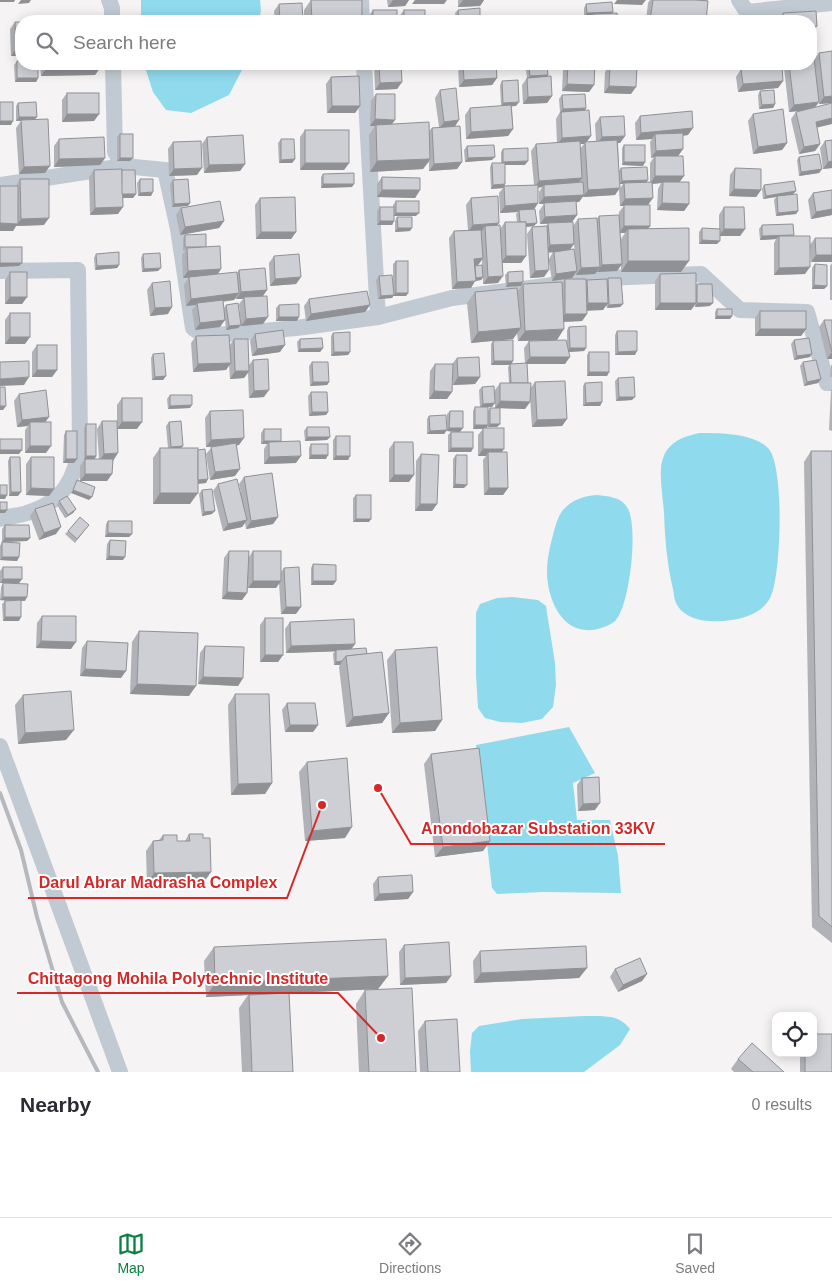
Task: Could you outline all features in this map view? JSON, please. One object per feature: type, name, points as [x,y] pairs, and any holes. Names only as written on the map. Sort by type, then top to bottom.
[{"type":"street","points":[[109,0],[111,15]]},
{"type":"street","points":[[361,0],[362,15]]},
{"type":"street","points":[[739,0],[747,12],[832,3]]},
{"type":"street","points":[[113,70],[115,152],[124,166]]},
{"type":"street","points":[[364,70],[378,316]]},
{"type":"street","points":[[0,185],[124,166],[165,170],[178,229],[193,328],[205,336],[296,328],[378,316],[452,298],[606,278],[701,274],[740,310],[807,312],[828,383],[832,383]]},
{"type":"street","points":[[0,271],[78,270],[80,444],[72,480],[66,488],[40,508],[0,519]]},
{"type":"street","points":[[0,746],[120,1072]]},
{"type":"water","points":[[141,0],[260,0],[261,11],[260,15],[141,15]]},
{"type":"water","points":[[146,70],[242,70],[229,95],[191,113],[166,110],[153,92]]},
{"type":"water","points":[[699,433],[735,435],[754,439],[762,443],[768,448],[773,458],[777,475],[780,520],[779,544],[771,596],[768,602],[759,610],[737,619],[708,621],[693,618],[680,609],[674,598],[667,551],[661,466],[670,446],[677,441]]},
{"type":"water","points":[[597,495],[618,499],[627,507],[631,516],[632,530],[631,565],[625,600],[615,621],[601,628],[586,630],[578,629],[571,625],[555,607],[547,578],[547,565],[554,532],[561,512],[574,501],[587,496]]},
{"type":"water","points":[[512,597],[538,600],[546,606],[555,663],[556,685],[553,707],[542,719],[522,723],[500,722],[485,718],[478,708],[476,613],[480,604],[497,598]]},
{"type":"water","points":[[569,727],[595,773],[573,783],[577,820],[610,820],[618,856],[621,893],[543,892],[497,894],[492,888],[476,745]]},
{"type":"water","points":[[585,1016],[615,1018],[626,1024],[630,1029],[620,1045],[584,1072],[471,1072],[470,1051],[472,1033],[479,1026],[522,1019]]},
{"type":"building","points":[[311,0],[362,0],[362,15],[312,15]]},
{"type":"building","points":[[653,0],[708,1],[707,15],[651,15]]},
{"type":"building","points":[[612,2],[613,12],[587,13],[586,4]]},
{"type":"building","points":[[302,3],[303,15],[280,15],[279,4]]},
{"type":"building","points":[[480,8],[480,15],[458,15],[458,10]]},
{"type":"building","points":[[373,10],[397,10],[397,15],[373,15]]},
{"type":"building","points":[[404,10],[425,10],[425,15],[404,15]]},
{"type":"building","points":[[816,11],[816,15],[783,15],[783,13]]},
{"type":"building","points":[[617,13],[617,15],[593,15]]},
{"type":"building","points":[[832,51],[832,96],[824,97],[819,53]]},
{"type":"building","points":[[17,70],[38,70],[38,78],[17,78]]},
{"type":"building","points":[[379,70],[401,70],[402,82],[380,83]]},
{"type":"building","points":[[463,70],[496,70],[497,78],[464,80]]},
{"type":"building","points":[[529,70],[548,70],[548,75],[530,76]]},
{"type":"building","points":[[568,70],[595,70],[594,85],[567,84]]},
{"type":"building","points":[[610,70],[637,70],[636,87],[609,86]]},
{"type":"building","points":[[741,70],[782,70],[783,81],[743,84]]},
{"type":"building","points":[[790,70],[815,70],[819,102],[794,105]]},
{"type":"building","points":[[359,76],[360,106],[332,106],[331,77]]},
{"type":"building","points":[[551,76],[552,96],[528,97],[527,78]]},
{"type":"building","points":[[518,80],[519,102],[503,103],[502,81]]},
{"type":"building","points":[[456,88],[459,120],[444,122],[440,90]]},
{"type":"building","points":[[774,90],[775,104],[762,105],[760,91]]},
{"type":"building","points":[[67,93],[99,93],[99,114],[67,114]]},
{"type":"building","points":[[376,94],[395,94],[395,120],[375,119]]},
{"type":"building","points":[[585,94],[586,108],[563,109],[562,95]]},
{"type":"building","points":[[0,102],[13,102],[13,121],[0,121]]},
{"type":"building","points":[[36,102],[37,117],[19,117],[18,103]]},
{"type":"building","points":[[832,103],[832,118],[816,122],[820,144],[804,147],[796,112]]},
{"type":"building","points":[[511,105],[513,129],[471,132],[470,108]]},
{"type":"building","points":[[783,109],[787,143],[758,147],[753,114]]},
{"type":"building","points":[[589,110],[591,136],[562,138],[561,112]]},
{"type":"building","points":[[692,111],[693,128],[641,133],[640,116]]},
{"type":"building","points":[[624,116],[625,136],[602,137],[600,117]]},
{"type":"building","points":[[48,119],[50,166],[24,167],[21,120]]},
{"type":"building","points":[[429,122],[430,159],[377,161],[376,125]]},
{"type":"building","points":[[460,126],[462,162],[434,164],[432,128]]},
{"type":"building","points":[[305,130],[349,130],[349,163],[305,163]]},
{"type":"building","points":[[683,133],[683,149],[656,151],[655,134]]},
{"type":"building","points":[[120,134],[133,134],[133,158],[120,158]]},
{"type":"building","points":[[243,135],[245,164],[209,165],[207,137]]},
{"type":"building","points":[[104,137],[105,158],[59,159],[59,139]]},
{"type":"building","points":[[281,139],[294,139],[295,159],[281,160]]},
{"type":"building","points":[[617,140],[620,188],[588,190],[585,142]]},
{"type":"building","points":[[832,140],[832,161],[828,162],[825,141]]},
{"type":"building","points":[[201,141],[202,168],[174,169],[173,142]]},
{"type":"building","points":[[580,141],[582,178],[539,181],[536,144]]},
{"type":"building","points":[[494,145],[495,157],[468,158],[467,146]]},
{"type":"building","points":[[624,145],[645,145],[645,162],[624,162]]},
{"type":"building","points":[[528,148],[528,161],[503,162],[503,149]]},
{"type":"building","points":[[819,154],[822,169],[801,172],[799,157]]},
{"type":"building","points":[[655,156],[683,156],[684,176],[655,176]]},
{"type":"building","points":[[492,163],[505,163],[505,184],[493,185]]},
{"type":"building","points":[[647,167],[648,180],[622,181],[621,168]]},
{"type":"building","points":[[735,168],[761,169],[761,190],[734,189]]},
{"type":"building","points":[[122,169],[123,207],[95,208],[94,170]]},
{"type":"building","points":[[122,170],[135,170],[136,194],[122,194]]},
{"type":"building","points":[[354,173],[354,184],[323,184],[323,174]]},
{"type":"building","points":[[382,177],[420,178],[420,190],[382,190]]},
{"type":"building","points":[[20,179],[49,179],[49,218],[21,219]]},
{"type":"building","points":[[140,179],[153,179],[153,192],[140,193]]},
{"type":"building","points":[[188,179],[190,203],[174,204],[173,180]]},
{"type":"building","points":[[794,181],[796,191],[766,196],[764,185]]},
{"type":"building","points":[[583,182],[584,195],[544,197],[544,185]]},
{"type":"building","points":[[652,182],[653,198],[625,199],[624,183]]},
{"type":"building","points":[[663,182],[689,182],[689,204],[662,203]]},
{"type":"building","points":[[538,185],[538,203],[505,206],[504,186]]},
{"type":"building","points":[[0,186],[18,186],[18,224],[0,223]]},
{"type":"building","points":[[832,190],[832,209],[816,212],[813,193]]},
{"type":"building","points":[[797,194],[798,211],[778,213],[777,196]]},
{"type":"building","points":[[498,196],[499,223],[473,225],[471,198]]},
{"type":"building","points":[[295,197],[296,232],[261,232],[260,198]]},
{"type":"building","points":[[220,201],[224,221],[185,227],[181,208]]},
{"type":"building","points":[[396,201],[419,201],[419,213],[396,213]]},
{"type":"building","points":[[576,201],[577,215],[545,217],[544,203]]},
{"type":"building","points":[[624,205],[650,205],[650,226],[624,226]]},
{"type":"building","points":[[380,207],[394,207],[394,221],[380,221]]},
{"type":"building","points":[[724,207],[744,207],[745,229],[724,229]]},
{"type":"building","points":[[535,209],[537,223],[526,224],[526,222],[520,222],[519,210]]},
{"type":"building","points":[[619,215],[622,264],[602,265],[599,216]]},
{"type":"building","points":[[397,217],[412,217],[412,228],[398,228]]},
{"type":"building","points":[[597,218],[600,267],[581,268],[578,219]]},
{"type":"building","points":[[505,222],[526,222],[526,256],[506,256]]},
{"type":"building","points":[[573,222],[574,244],[550,245],[548,223]]},
{"type":"building","points":[[793,224],[794,235],[762,236],[762,225]]},
{"type":"building","points":[[500,225],[503,276],[488,277],[485,226]]},
{"type":"building","points":[[547,226],[549,270],[535,271],[532,227]]},
{"type":"building","points":[[689,228],[689,261],[628,261],[628,229]]},
{"type":"building","points":[[702,228],[720,229],[720,241],[702,240]]},
{"type":"building","points":[[481,230],[483,258],[474,259],[476,281],[457,282],[454,231]]},
{"type":"building","points":[[206,234],[206,247],[185,247],[185,235]]},
{"type":"building","points":[[779,236],[810,236],[810,267],[779,268]]},
{"type":"building","points":[[815,238],[832,238],[832,255],[816,255]]},
{"type":"building","points":[[220,246],[221,269],[188,271],[187,248]]},
{"type":"building","points":[[0,247],[22,247],[22,263],[0,263]]},
{"type":"building","points":[[574,249],[577,271],[556,274],[554,252]]},
{"type":"building","points":[[119,252],[119,265],[97,266],[96,254]]},
{"type":"building","points":[[160,253],[161,268],[144,269],[143,254]]},
{"type":"building","points":[[299,254],[301,277],[275,279],[274,256]]},
{"type":"building","points":[[396,261],[408,261],[408,293],[396,293]]},
{"type":"building","points":[[815,264],[827,265],[827,286],[814,285]]},
{"type":"building","points":[[482,265],[483,277],[476,278],[475,266]]},
{"type":"building","points":[[265,268],[267,290],[241,292],[239,270]]},
{"type":"building","points":[[523,271],[523,282],[508,283],[508,272]]},
{"type":"building","points":[[10,272],[27,272],[27,297],[10,297]]},
{"type":"building","points":[[237,272],[239,293],[191,299],[189,277]]},
{"type":"building","points":[[696,273],[696,303],[660,303],[660,274]]},
{"type":"building","points":[[392,275],[394,295],[381,296],[379,276]]},
{"type":"building","points":[[608,278],[621,278],[623,304],[609,305]]},
{"type":"building","points":[[565,279],[586,279],[587,314],[565,314]]},
{"type":"building","points":[[607,279],[608,303],[588,303],[587,280]]},
{"type":"building","points":[[170,281],[172,307],[155,308],[152,283]]},
{"type":"building","points":[[562,282],[564,329],[525,331],[523,284]]},
{"type":"building","points":[[697,284],[712,284],[713,303],[697,303]]},
{"type":"building","points":[[517,288],[521,328],[478,332],[475,292]]},
{"type":"building","points":[[367,291],[370,305],[311,314],[309,299]]},
{"type":"building","points":[[267,296],[268,317],[246,319],[244,297]]},
{"type":"building","points":[[223,300],[225,320],[200,323],[197,303]]},
{"type":"building","points":[[238,303],[241,325],[229,326],[226,305]]},
{"type":"building","points":[[299,304],[299,317],[279,317],[279,305]]},
{"type":"building","points":[[717,309],[732,309],[732,316],[717,316]]},
{"type":"building","points":[[760,311],[806,311],[806,329],[760,329]]},
{"type":"building","points":[[10,313],[30,313],[30,337],[10,337]]},
{"type":"building","points":[[824,320],[832,320],[832,352]]},
{"type":"building","points":[[586,326],[586,348],[570,348],[569,327]]},
{"type":"building","points":[[283,330],[285,345],[257,349],[255,334]]},
{"type":"building","points":[[617,331],[637,331],[637,351],[618,352]]},
{"type":"building","points":[[350,332],[350,352],[334,352],[333,333]]},
{"type":"building","points":[[229,335],[231,363],[198,364],[196,336]]},
{"type":"building","points":[[322,338],[323,348],[300,349],[300,339]]},
{"type":"building","points":[[809,338],[812,354],[797,356],[794,340]]},
{"type":"building","points":[[234,339],[248,339],[249,371],[235,371]]},
{"type":"building","points":[[513,340],[513,361],[494,361],[493,341]]},
{"type":"building","points":[[566,340],[570,357],[530,357],[529,341]]},
{"type":"building","points":[[37,345],[57,345],[57,370],[37,370]]},
{"type":"building","points":[[589,352],[609,352],[609,372],[589,372]]},
{"type":"building","points":[[164,353],[166,376],[155,377],[153,354]]},
{"type":"building","points":[[479,357],[480,377],[458,377],[457,358]]},
{"type":"building","points":[[268,359],[269,390],[254,391],[253,360]]},
{"type":"building","points":[[816,360],[821,379],[807,382],[803,362]]},
{"type":"building","points":[[29,361],[29,377],[0,379],[0,362]]},
{"type":"building","points":[[312,362],[328,362],[329,382],[313,382]]},
{"type":"building","points":[[527,363],[528,383],[511,383],[510,364]]},
{"type":"building","points":[[435,364],[453,364],[452,392],[434,391]]},
{"type":"building","points":[[634,377],[635,397],[619,397],[618,378]]},
{"type":"building","points":[[565,381],[567,419],[537,420],[535,382]]},
{"type":"building","points":[[602,382],[602,402],[586,403],[585,383]]},
{"type":"building","points":[[500,383],[531,383],[530,402],[500,401]]},
{"type":"building","points":[[494,386],[495,403],[483,404],[482,387]]},
{"type":"building","points":[[0,387],[5,387],[6,406],[0,406]]},
{"type":"building","points":[[46,390],[49,417],[22,420],[19,394]]},
{"type":"building","points":[[311,392],[327,392],[328,412],[312,412]]},
{"type":"building","points":[[170,395],[192,395],[192,405],[170,406]]},
{"type":"building","points":[[122,398],[142,398],[142,422],[122,422]]},
{"type":"building","points":[[475,407],[488,407],[488,425],[475,425]]},
{"type":"building","points":[[490,408],[500,408],[500,424],[490,424]]},
{"type":"building","points":[[243,410],[244,438],[211,440],[210,411]]},
{"type":"building","points":[[450,411],[463,411],[463,428],[449,428]]},
{"type":"building","points":[[446,415],[447,430],[430,431],[429,416]]},
{"type":"building","points":[[102,421],[117,421],[118,453],[104,454]]},
{"type":"building","points":[[181,421],[183,446],[171,447],[169,422]]},
{"type":"building","points":[[30,422],[51,422],[51,446],[30,446]]},
{"type":"building","points":[[86,424],[96,424],[96,456],[86,456]]},
{"type":"building","points":[[307,427],[329,427],[330,437],[307,437]]},
{"type":"building","points":[[483,428],[504,428],[504,449],[483,449]]},
{"type":"building","points":[[264,429],[281,429],[281,441],[264,441]]},
{"type":"building","points":[[66,431],[77,431],[77,459],[66,459]]},
{"type":"building","points":[[451,432],[473,432],[473,448],[451,448]]},
{"type":"building","points":[[336,436],[350,436],[350,456],[336,456]]},
{"type":"building","points":[[0,439],[22,439],[22,450],[0,450]]},
{"type":"building","points":[[300,441],[301,456],[269,457],[269,442]]},
{"type":"building","points":[[394,442],[413,442],[414,475],[394,475]]},
{"type":"building","points":[[236,443],[240,469],[215,472],[211,447]]},
{"type":"building","points":[[311,444],[328,444],[328,455],[311,455]]},
{"type":"building","points":[[160,448],[198,448],[198,493],[160,493]]},
{"type":"building","points":[[205,449],[208,479],[198,480],[198,450]]},
{"type":"building","points":[[811,451],[832,451],[832,927],[819,916]]},
{"type":"building","points":[[488,452],[507,452],[508,488],[489,488]]},
{"type":"building","points":[[421,454],[439,455],[437,504],[420,504]]},
{"type":"building","points":[[456,455],[467,455],[467,485],[455,484]]},
{"type":"building","points":[[10,457],[20,457],[21,492],[11,492]]},
{"type":"building","points":[[31,457],[54,457],[54,489],[31,488]]},
{"type":"building","points":[[85,459],[113,459],[112,474],[85,474]]},
{"type":"building","points":[[272,473],[278,517],[251,521],[244,477]]},
{"type":"building","points":[[237,479],[247,520],[228,524],[218,484]]},
{"type":"building","points":[[77,480],[95,487],[92,497],[73,490]]},
{"type":"building","points":[[0,485],[7,485],[7,495],[0,495]]},
{"type":"building","points":[[212,489],[215,511],[204,512],[202,490]]},
{"type":"building","points":[[356,495],[371,495],[371,519],[356,519]]},
{"type":"building","points":[[67,496],[76,509],[68,515],[59,501]]},
{"type":"building","points":[[0,502],[7,502],[7,510],[0,510]]},
{"type":"building","points":[[53,503],[61,527],[44,533],[35,509]]},
{"type":"building","points":[[80,517],[89,525],[77,539],[68,531]]},
{"type":"building","points":[[108,521],[132,521],[132,534],[108,533]]},
{"type":"building","points":[[5,525],[29,525],[30,538],[5,538]]},
{"type":"building","points":[[110,540],[126,541],[125,557],[109,556]]},
{"type":"building","points":[[2,542],[20,543],[19,557],[2,557]]},
{"type":"building","points":[[229,551],[249,551],[247,593],[227,592]]},
{"type":"building","points":[[253,551],[281,551],[281,581],[253,581]]},
{"type":"building","points":[[313,564],[336,565],[336,581],[313,581]]},
{"type":"building","points":[[3,567],[22,567],[22,579],[3,579]]},
{"type":"building","points":[[299,567],[301,607],[286,607],[284,568]]},
{"type":"building","points":[[3,583],[28,584],[27,597],[3,597]]},
{"type":"building","points":[[21,600],[21,617],[5,617],[5,601]]},
{"type":"building","points":[[42,616],[76,616],[76,642],[41,641]]},
{"type":"building","points":[[265,618],[283,618],[283,655],[265,655]]},
{"type":"building","points":[[354,619],[355,644],[291,646],[290,622]]},
{"type":"building","points":[[139,631],[198,633],[196,686],[137,684]]},
{"type":"building","points":[[87,641],[128,643],[126,671],[85,669]]},
{"type":"building","points":[[205,646],[244,647],[243,678],[203,677]]},
{"type":"building","points":[[437,647],[442,720],[400,723],[395,650]]},
{"type":"building","points":[[366,648],[367,654],[346,656],[342,661],[336,662],[336,650]]},
{"type":"building","points":[[382,652],[389,713],[353,717],[346,656]]},
{"type":"building","points":[[71,691],[74,730],[25,733],[23,695]]},
{"type":"building","points":[[235,694],[269,694],[272,783],[238,784]]},
{"type":"building","points":[[287,703],[315,703],[318,725],[290,725]]},
{"type":"building","points":[[479,748],[490,841],[443,847],[431,754]]},
{"type":"building","points":[[347,758],[352,827],[312,831],[307,762]]},
{"type":"building","points":[[599,777],[600,803],[583,804],[582,778]]},
{"type":"building","points":[[189,834],[203,834],[203,838],[210,838],[211,872],[154,873],[153,841],[163,840],[163,835],[177,835],[177,841],[190,841]]},
{"type":"building","points":[[412,875],[413,892],[379,894],[378,877]]},
{"type":"building","points":[[386,939],[388,976],[215,983],[214,947]]},
{"type":"building","points":[[449,942],[451,976],[405,978],[404,945]]},
{"type":"building","points":[[586,946],[587,968],[481,973],[480,951]]},
{"type":"building","points":[[640,958],[647,974],[623,985],[615,969]]},
{"type":"building","points":[[412,988],[416,1072],[369,1072],[365,990]]},
{"type":"building","points":[[289,993],[293,1072],[252,1072],[249,995]]},
{"type":"building","points":[[457,1019],[460,1072],[428,1072],[425,1021]]},
{"type":"building","points":[[817,1034],[832,1034],[832,1072],[805,1072],[805,1057],[817,1057]]},
{"type":"building","points":[[752,1043],[784,1072],[753,1072],[738,1059]]},
{"type":"railway","points":[[0,793],[21,850],[37,917],[62,1002],[98,1072]]},
{"type":"place","name":"Anondobazar Substation 33KV","points":[[378,788]]},
{"type":"place","name":"Darul Abrar Madrasha Complex","points":[[322,805]]},
{"type":"place","name":"Chittagong Mohila Polytechnic Institute","points":[[381,1038]]}]
